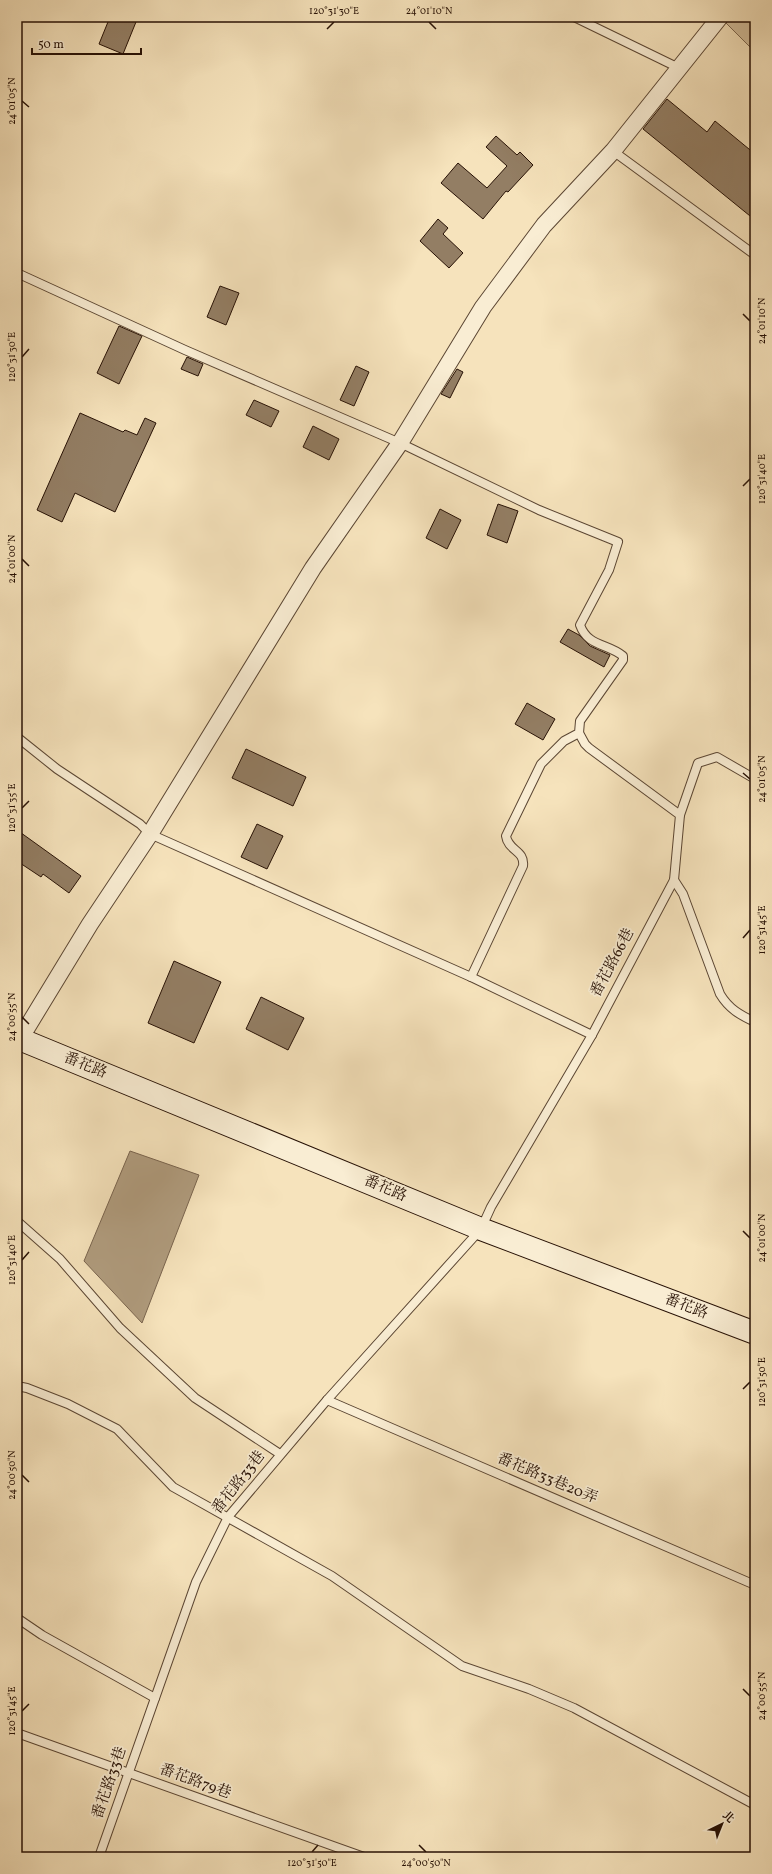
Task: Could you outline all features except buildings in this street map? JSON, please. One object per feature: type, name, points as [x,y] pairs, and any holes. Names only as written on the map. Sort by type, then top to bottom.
[{"type":"main road","name":"番花路","points":[[19,1039],[480,1230],[755,1333]]},
{"type":"street","points":[[19,1039],[90,924],[150,834],[313,568],[400,443],[483,307],[544,225],[613,151],[720,17]]},
{"type":"lane","points":[[574,17],[679,68]]},
{"type":"lane","points":[[613,151],[755,255]]},
{"type":"lane","points":[[17,273],[186,350],[400,443],[539,510],[618,542],[609,570],[580,625],[583,635],[596,643],[617,652],[623,656],[623,660],[580,721],[579,733],[589,748],[680,815]]},
{"type":"lane","points":[[471,977],[523,866],[521,855],[509,845],[506,836],[541,764],[564,741],[579,733]]},
{"type":"lane","points":[[17,737],[57,769],[140,824],[150,834],[471,977],[592,1035]]},
{"type":"lane","name":"番花路66巷","points":[[480,1230],[491,1207],[592,1035],[674,880],[680,815],[698,763],[717,757],[755,779]]},
{"type":"lane","points":[[674,880],[683,894],[720,994],[724,1001],[737,1014],[755,1022]]},
{"type":"lane","points":[[17,1221],[60,1259],[120,1328],[195,1398],[280,1454]]},
{"type":"lane","name":"番花路33巷","points":[[99,1857],[196,1582],[228,1517],[327,1400],[480,1230]]},
{"type":"lane","points":[[17,1386],[27,1388],[68,1404],[117,1429],[173,1487],[332,1576],[462,1666],[530,1689],[574,1708],[755,1805]]},
{"type":"lane","name":"番花路33巷20弄","points":[[327,1400],[755,1585]]},
{"type":"lane","points":[[17,1618],[42,1635],[155,1698]]},
{"type":"lane","name":"番花路79巷","points":[[17,1733],[364,1857]]},
{"type":"shaded area","points":[[731,17],[755,17],[755,56],[751,48],[726,23]]},
{"type":"shaded area","points":[[130,1151],[199,1175],[142,1323],[84,1261]]}]
